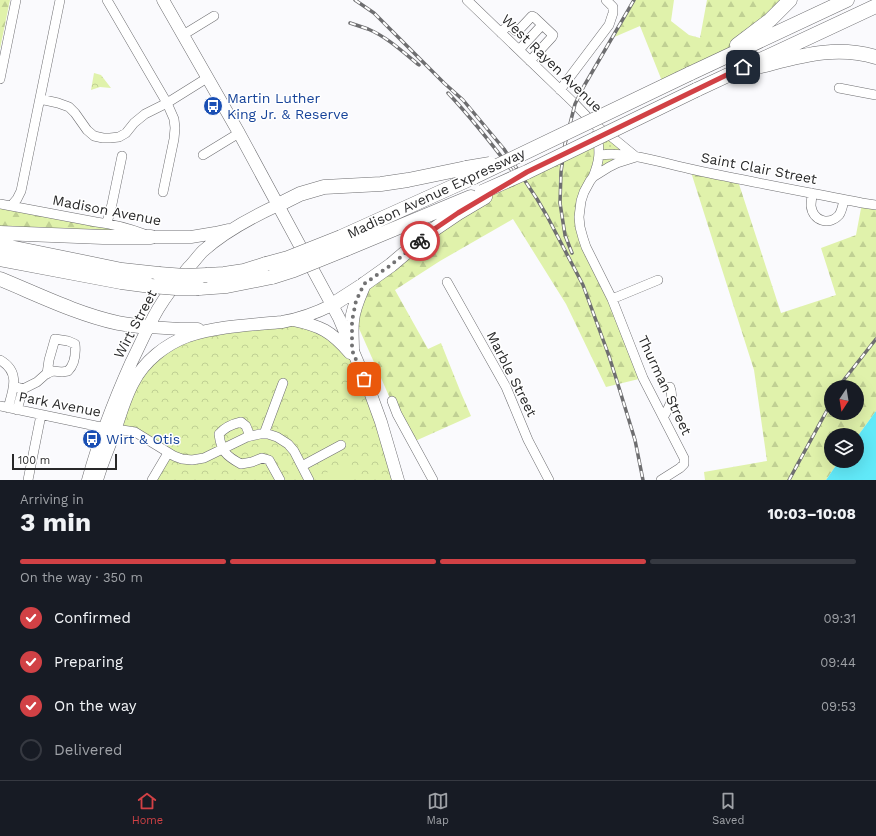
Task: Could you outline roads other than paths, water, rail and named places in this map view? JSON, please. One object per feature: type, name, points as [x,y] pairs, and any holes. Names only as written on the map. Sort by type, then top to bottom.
[{"type":"highway","points":[[713,63],[764,24],[790,0]]},
{"type":"highway","name":"Madison Avenue Expressway","points":[[0,245],[122,270],[159,274],[185,276],[224,274],[244,271],[294,270],[470,173],[512,159],[847,0]]},
{"type":"highway","name":"Madison Avenue Expressway","points":[[343,243],[484,194],[730,73],[876,6]]},
{"type":"highway","points":[[730,73],[806,55],[834,52],[858,53],[876,57]]},
{"type":"highway","points":[[278,205],[300,194],[324,187],[381,184],[470,173]]},
{"type":"highway","points":[[332,305],[391,265],[430,232],[484,194]]},
{"type":"highway","points":[[0,233],[103,237],[151,237]]},
{"type":"highway","name":"Madison Avenue Expressway","points":[[0,259],[121,282],[176,288],[227,286],[269,271]]},
{"type":"highway","points":[[0,279],[85,314],[119,323],[149,327]]},
{"type":"highway","points":[[354,354],[352,321],[356,301],[364,284]]},
{"type":"main road","points":[[163,0],[239,133],[339,318],[369,389],[381,422],[398,480]]},
{"type":"main road","name":"Wirt Street","points":[[97,480],[121,387],[157,310],[167,294],[204,250],[233,229],[258,214],[278,205]]},
{"type":"main road","name":"Madison Avenue","points":[[151,237],[191,237],[233,229]]},
{"type":"main road","name":"Wirt Street","points":[[88,480],[110,429],[133,383],[146,364],[158,353],[174,342],[187,336],[218,329],[292,320],[318,312],[332,305]]},
{"type":"main road","points":[[292,320],[326,330],[354,354]]},
{"type":"main road","points":[[149,327],[218,329]]},
{"type":"street","points":[[0,79],[16,0]]},
{"type":"street","points":[[12,206],[21,191],[60,0]]},
{"type":"street","points":[[107,0],[167,103],[174,118],[174,139],[163,192]]},
{"type":"street","name":"West Rayen Avenue","points":[[466,0],[595,125],[600,155]]},
{"type":"street","points":[[560,90],[609,25],[613,13],[613,7],[606,0]]},
{"type":"street","points":[[183,35],[214,16]]},
{"type":"street","points":[[501,33],[508,25],[518,31],[532,16],[534,17],[552,35],[552,37],[530,61]]},
{"type":"street","points":[[519,50],[542,25]]},
{"type":"street","points":[[40,99],[69,107],[87,130],[94,136],[103,138],[119,137],[126,133],[134,123],[145,114],[167,103],[207,78]]},
{"type":"street","points":[[839,88],[876,95]]},
{"type":"street","name":"Saint Clair Street","points":[[595,125],[636,157]]},
{"type":"street","points":[[203,155],[239,133]]},
{"type":"street","name":"Saint Clair Street","points":[[600,155],[616,154],[636,157],[812,194],[876,205]]},
{"type":"street","points":[[600,155],[593,177],[584,192],[581,201],[579,217],[580,227],[582,238],[586,247],[612,299],[631,295],[658,280]]},
{"type":"street","points":[[107,223],[122,156]]},
{"type":"street","points":[[593,177],[617,163],[636,157]]},
{"type":"street","points":[[812,194],[811,207],[816,216],[822,221],[831,221],[840,214],[844,200]]},
{"type":"street","name":"Madison Avenue","points":[[0,204],[107,223],[130,229],[151,237]]},
{"type":"street","name":"Marble Street","points":[[447,282],[506,387],[528,440],[548,480]]},
{"type":"street","name":"Thurman Street","points":[[612,299],[643,378],[683,454],[684,464],[660,480]]},
{"type":"street","points":[[0,360],[11,369],[18,388]]},
{"type":"street","points":[[8,408],[18,388],[37,382],[47,374]]},
{"type":"street","points":[[283,383],[264,434],[277,437],[288,444],[294,451],[309,480]]},
{"type":"street","points":[[664,416],[671,403],[670,387]]},
{"type":"street","points":[[392,400],[434,480]]},
{"type":"street","name":"Park Avenue","points":[[8,408],[110,429],[135,432],[168,453],[182,459],[192,460],[204,458],[240,439],[264,434]]},
{"type":"street","points":[[28,480],[41,415]]},
{"type":"street","points":[[250,436],[246,426],[241,422],[234,424],[219,434],[220,443],[230,458],[241,464],[262,458],[269,460],[280,480]]},
{"type":"street","points":[[302,466],[341,445]]},
{"type":"street","points":[[152,480],[168,453]]},
{"type":"water","points":[[876,411],[876,480],[826,480],[834,468],[864,468],[864,428]]},
{"type":"railway","points":[[355,0],[374,13],[463,100],[504,149],[537,199],[583,285],[620,391],[635,440],[643,480]]},
{"type":"railway","points":[[572,253],[565,235],[560,203],[561,172],[565,144],[575,104],[634,0]]},
{"type":"railway","points":[[350,23],[368,29],[382,36],[419,65]]},
{"type":"railway","points":[[448,93],[485,135],[519,180]]},
{"type":"railway","points":[[844,380],[876,339]]},
{"type":"railway","points":[[789,480],[824,416]]},
{"type":"place","name":"Martin Luther King Jr. & Reserve","points":[[213,106]]},
{"type":"place","name":"Wirt & Otis","points":[[92,439]]}]
